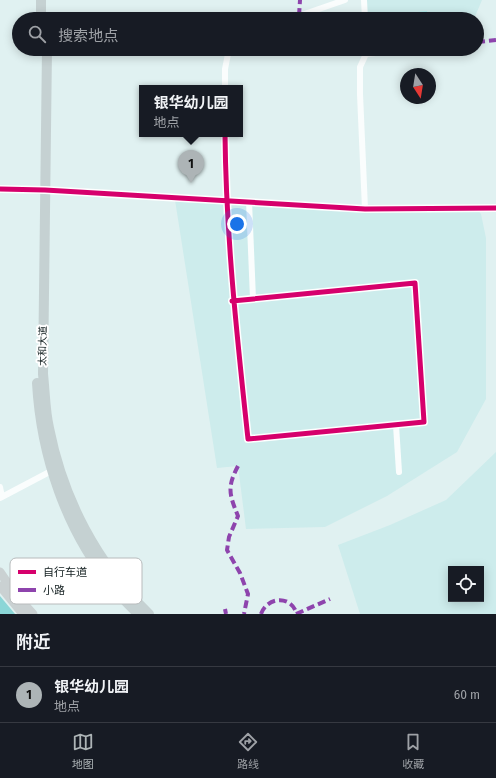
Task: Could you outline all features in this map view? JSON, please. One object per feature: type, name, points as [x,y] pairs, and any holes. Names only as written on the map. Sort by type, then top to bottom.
[{"type":"main road","points":[[40,12],[41,0]]},
{"type":"main road","points":[[47,0],[47,12]]},
{"type":"main road","name":"太和大道","points":[[40,56],[42,190]]},
{"type":"main road","name":"太和大道","points":[[46,56],[37,373],[39,408],[45,445],[55,469],[88,536],[102,558]]},
{"type":"main road","name":"太和大道","points":[[55,469],[56,484],[92,558]]},
{"type":"main road","name":"太和大道","points":[[129,604],[138,614]]},
{"type":"main road","name":"太和大道","points":[[140,604],[149,614]]},
{"type":"street","points":[[310,12],[345,0]]},
{"type":"street","points":[[364,0],[365,12]]},
{"type":"street","points":[[225,85],[225,69],[228,56]]},
{"type":"street","points":[[364,56],[360,67],[360,94],[365,209]]},
{"type":"street","points":[[225,137],[226,200],[232,301],[248,439],[424,422],[415,283],[232,301]]},
{"type":"street","points":[[0,189],[249,201],[365,209],[496,208]]},
{"type":"street","points":[[249,201],[253,299]]},
{"type":"street","points":[[396,424],[399,472]]},
{"type":"street","points":[[0,486],[1,497],[55,469]]},
{"type":"street","points":[[0,572],[10,587]]},
{"type":"street","points":[[0,586],[10,598]]},
{"type":"street","points":[[15,604],[23,614]]},
{"type":"street","points":[[24,604],[33,614]]},
{"type":"shaded area","points":[[367,0],[482,0],[477,12],[367,12]]},
{"type":"shaded area","points":[[175,200],[478,210],[481,214],[486,238],[486,399],[457,452],[387,496],[325,527],[246,529],[238,466],[217,468]]},
{"type":"shaded area","points":[[496,452],[496,614],[360,614],[338,545],[390,525],[446,500]]},
{"type":"shaded area","points":[[0,596],[15,614],[0,614]]},
{"type":"marked path","points":[[299,12],[300,0]]},
{"type":"marked path","points":[[484,41],[496,40]]},
{"type":"marked path","points":[[238,466],[234,473],[230,491],[238,516],[229,537],[227,550],[240,573],[248,594],[244,614]]},
{"type":"marked path","points":[[296,614],[330,599]]},
{"type":"marked path","points":[[261,614],[268,604],[278,600],[289,603],[296,612]]},
{"type":"marked path","points":[[225,609],[226,614]]},
{"type":"cycle path","points":[[225,137],[227,210],[234,301]]},
{"type":"cycle path","points":[[0,189],[45,190],[365,209],[496,208]]},
{"type":"cycle path","points":[[415,283],[424,422],[248,439],[234,301],[415,283]]},
{"type":"place","name":"银华幼儿园","points":[[191,183]]}]
